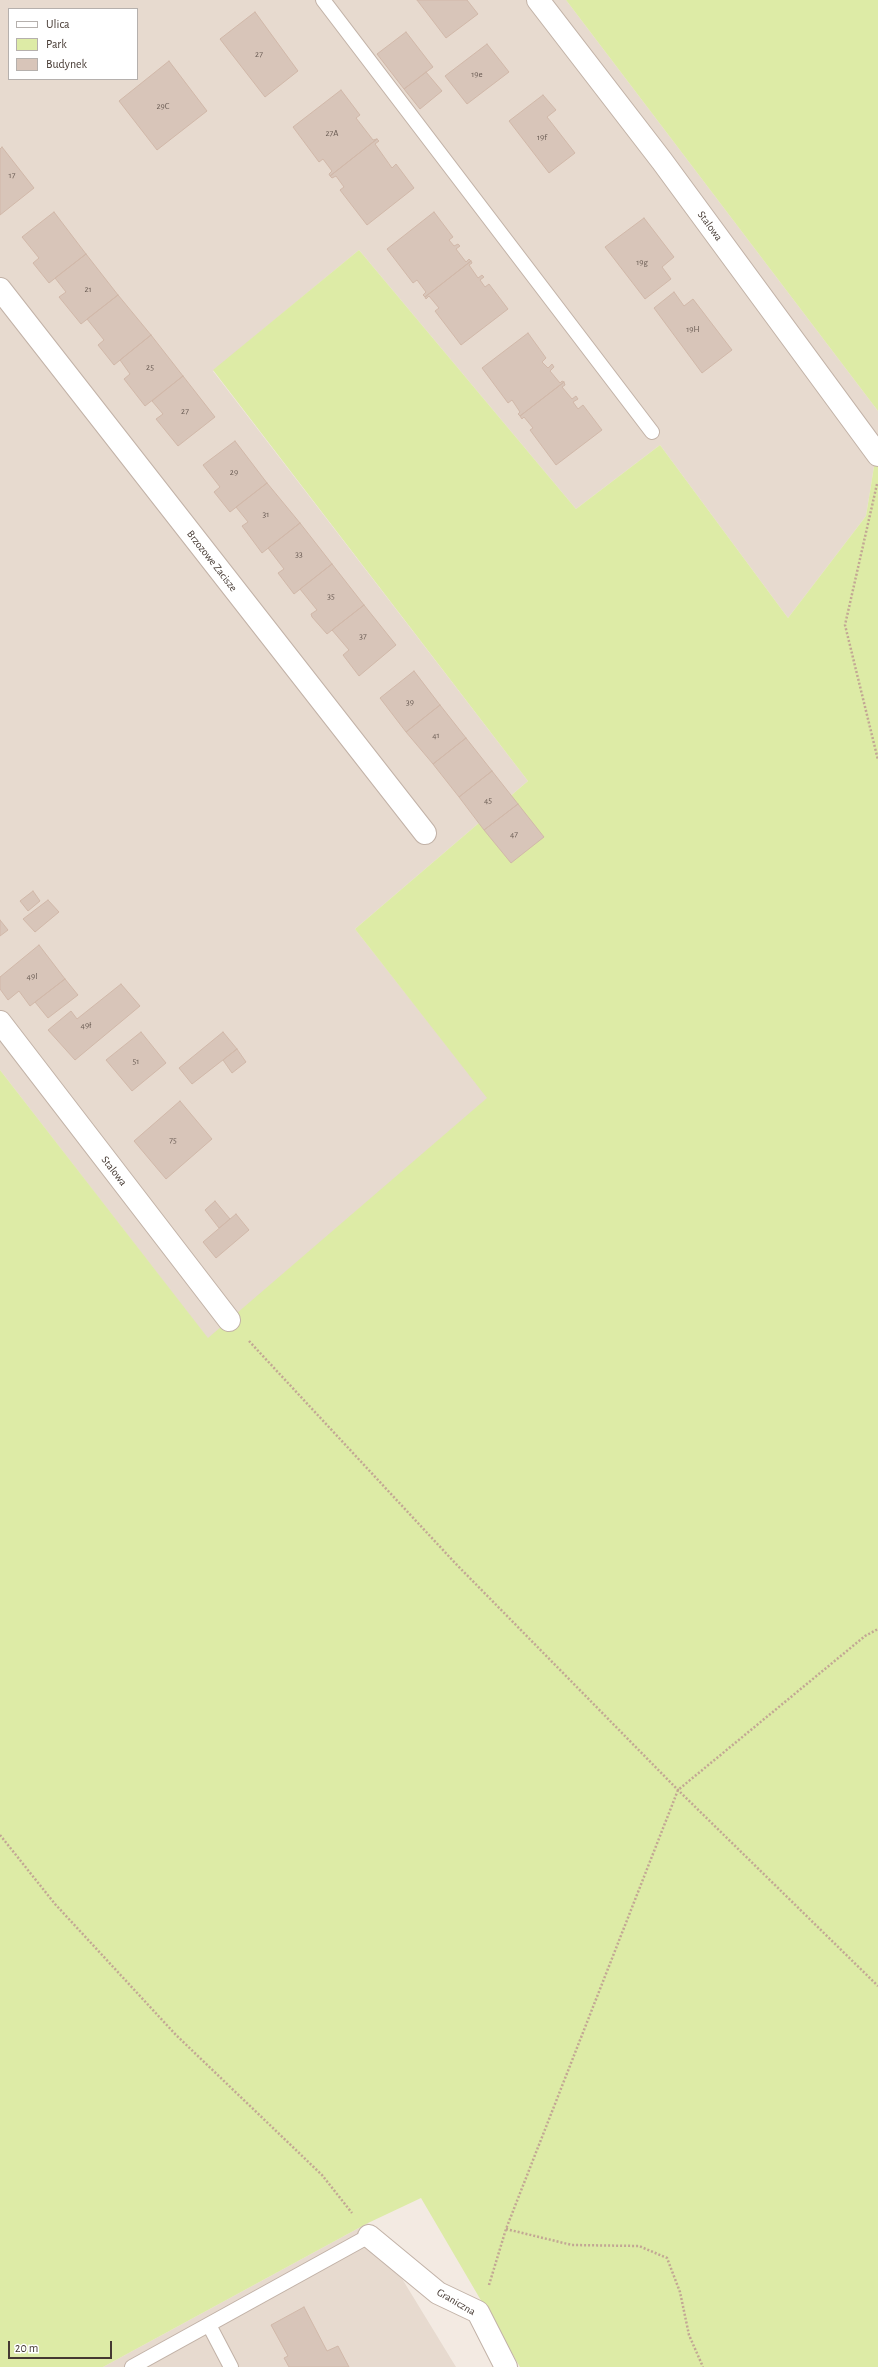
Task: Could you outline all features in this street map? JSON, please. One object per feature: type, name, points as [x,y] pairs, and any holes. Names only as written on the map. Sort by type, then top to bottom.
[{"type":"street","name":"Stalowa","points":[[538,0],[662,161],[878,455]]},
{"type":"street","name":"Brzozowe Zacisze","points":[[0,289],[425,833]]},
{"type":"street","name":"Stalowa","points":[[0,1022],[229,1320]]},
{"type":"street","name":"Graniczna","points":[[369,2236],[438,2292],[478,2312],[506,2367]]},
{"type":"lane","points":[[324,0],[652,432]]},
{"type":"lane","points":[[132,2367],[369,2236]]},
{"type":"lane","points":[[209,2325],[231,2367]]},
{"type":"path","points":[[878,480],[845,625],[878,760]]},
{"type":"path","points":[[229,1320],[456,1564],[678,1790],[878,1986]]},
{"type":"path","points":[[478,2312],[483,2306],[506,2229],[678,1790],[865,1636],[878,1628]]},
{"type":"path","points":[[0,1835],[55,1904],[176,2035],[322,2175],[369,2236]]},
{"type":"path","points":[[506,2229],[572,2244],[639,2246],[667,2258],[680,2292],[690,2335],[703,2367]]},
{"type":"shaded area","points":[[0,0],[566,0],[878,411],[878,442],[866,516],[788,618],[660,445],[576,509],[359,250],[213,371],[528,781],[355,929],[488,1098],[208,1339],[0,1070]]},
{"type":"shaded area","points":[[368,2223],[456,2367],[103,2367]]},
{"type":"green space","points":[[566,0],[878,0],[878,411]]},
{"type":"green space","points":[[359,250],[576,509],[660,445],[788,618],[866,516],[878,442],[878,2367],[520,2367],[421,2198],[368,2223],[103,2367],[0,2367],[0,1070],[208,1338],[487,1098],[355,929],[528,781],[213,370]]},
{"type":"building","points":[[417,0],[467,0],[478,14],[446,38]]},
{"type":"building","points":[[255,12],[298,71],[265,97],[220,39]]},
{"type":"building","points":[[406,32],[433,67],[404,89],[377,54]]},
{"type":"building","points":[[487,44],[509,72],[467,104],[445,76]]},
{"type":"building","points":[[169,61],[207,111],[157,150],[119,101]]},
{"type":"building","points":[[426,72],[442,91],[420,109],[404,89]]},
{"type":"building","points":[[341,90],[360,115],[356,118],[373,140],[377,139],[330,176],[329,174],[332,171],[323,159],[319,162],[293,127]]},
{"type":"building","points":[[543,95],[556,110],[547,117],[575,153],[549,173],[509,121]]},
{"type":"building","points":[[377,139],[379,141],[375,144],[392,168],[396,164],[414,188],[367,225],[340,190],[344,187],[336,176],[332,178],[330,176]]},
{"type":"building","points":[[2,147],[34,188],[0,215],[0,149]]},
{"type":"building","points":[[54,212],[86,254],[49,283],[33,263],[39,258],[22,237]]},
{"type":"building","points":[[434,212],[453,237],[449,240],[454,246],[458,244],[460,246],[456,249],[466,262],[469,259],[471,261],[425,297],[423,295],[426,292],[417,280],[413,283],[387,249]]},
{"type":"building","points":[[644,218],[674,257],[662,267],[671,279],[645,299],[605,247]]},
{"type":"building","points":[[86,254],[118,295],[81,324],[59,297],[66,292],[55,278]]},
{"type":"building","points":[[471,261],[472,263],[469,265],[478,278],[482,275],[484,277],[480,280],[485,287],[489,284],[508,309],[461,345],[435,311],[439,308],[429,296],[426,299],[425,297]]},
{"type":"building","points":[[674,292],[684,306],[693,299],[732,350],[702,373],[654,308]]},
{"type":"building","points":[[118,295],[151,335],[114,365],[98,345],[104,340],[87,319]]},
{"type":"building","points":[[528,333],[546,358],[542,362],[548,368],[552,364],[554,367],[550,371],[560,383],[562,381],[564,382],[520,416],[518,414],[520,412],[512,400],[508,403],[482,368]]},
{"type":"building","points":[[151,335],[183,376],[145,406],[124,379],[130,374],[120,360]]},
{"type":"building","points":[[183,376],[215,417],[178,446],[156,419],[163,414],[152,401]]},
{"type":"building","points":[[564,382],[565,385],[562,387],[572,399],[576,396],[578,399],[573,402],[578,409],[583,405],[602,430],[556,465],[530,430],[533,428],[524,417],[522,419],[520,416]]},
{"type":"building","points":[[235,441],[267,483],[230,512],[214,492],[220,487],[203,465]]},
{"type":"building","points":[[267,483],[300,523],[262,553],[242,526],[248,522],[236,507]]},
{"type":"building","points":[[300,523],[332,564],[294,594],[278,573],[284,569],[268,548]]},
{"type":"building","points":[[332,564],[364,605],[327,634],[312,617],[311,614],[317,610],[300,589]]},
{"type":"building","points":[[364,605],[396,645],[359,676],[343,655],[349,650],[332,630]]},
{"type":"building","points":[[414,671],[440,705],[406,732],[380,698]]},
{"type":"building","points":[[440,705],[466,738],[433,764],[406,732]]},
{"type":"building","points":[[466,738],[492,771],[459,797],[433,764]]},
{"type":"building","points":[[492,771],[518,804],[484,830],[459,797]]},
{"type":"building","points":[[518,804],[544,837],[511,863],[484,830]]},
{"type":"building","points":[[33,891],[40,901],[28,911],[20,901]]},
{"type":"building","points":[[48,900],[59,912],[35,932],[23,919]]},
{"type":"building","points":[[0,920],[8,930],[0,936]]},
{"type":"building","points":[[39,945],[65,979],[30,1006],[19,991],[8,1000],[0,989],[0,977]]},
{"type":"building","points":[[65,979],[78,995],[48,1018],[35,1002]]},
{"type":"building","points":[[121,984],[140,1006],[75,1060],[48,1030],[71,1011],[77,1019]]},
{"type":"building","points":[[141,1032],[166,1063],[132,1091],[106,1060]]},
{"type":"building","points":[[223,1032],[237,1049],[192,1084],[179,1068]]},
{"type":"building","points":[[237,1049],[246,1062],[232,1073],[223,1060]]},
{"type":"building","points":[[180,1101],[212,1139],[166,1179],[134,1141]]},
{"type":"building","points":[[215,1201],[230,1219],[219,1228],[205,1210]]},
{"type":"building","points":[[236,1214],[249,1230],[216,1258],[203,1242]]},
{"type":"building","points":[[304,2307],[327,2351],[338,2346],[349,2367],[289,2367],[284,2358],[288,2356],[271,2325]]}]
